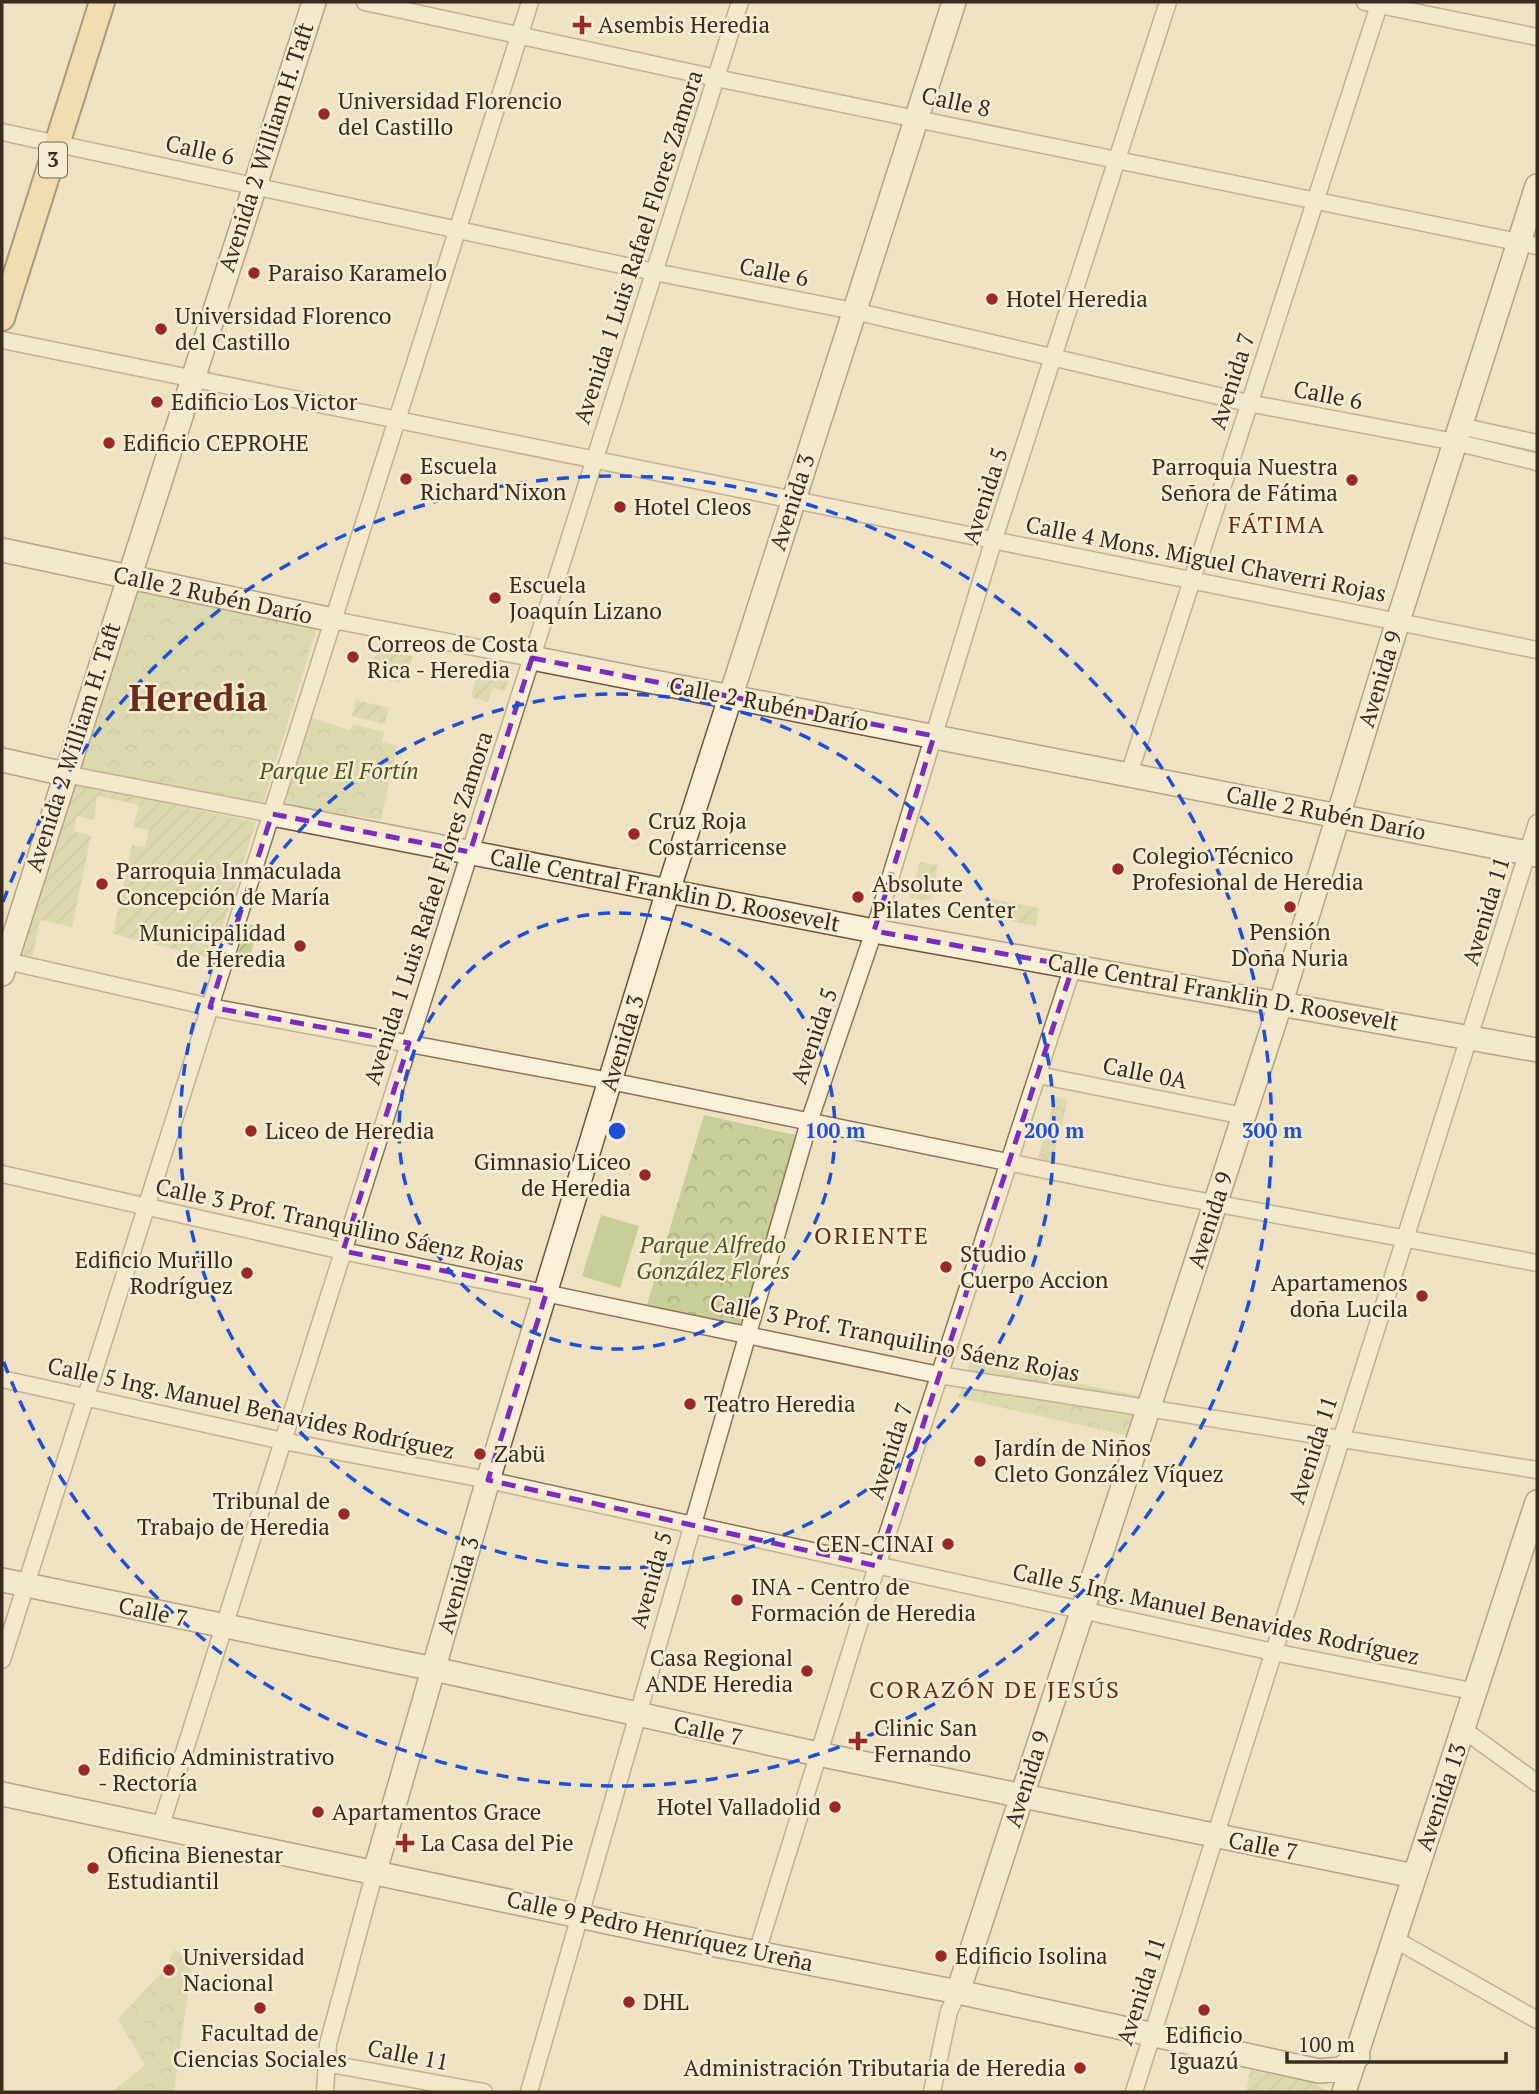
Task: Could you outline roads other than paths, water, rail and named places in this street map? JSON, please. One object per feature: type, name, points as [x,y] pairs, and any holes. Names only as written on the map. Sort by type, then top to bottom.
[{"type":"main road","name":"3","points":[[2,318],[102,2]]},
{"type":"main road","name":"Avenida 2 William H. Taft","points":[[3,965],[253,184],[314,2]]},
{"type":"main road","name":"Avenida 3","points":[[375,1871],[488,1480],[668,891],[792,498],[954,2]]},
{"type":"main road","name":"Avenida 9","points":[[958,1992],[1281,1002],[1337,815],[1458,434],[1528,244],[1537,186]]},
{"type":"main road","name":"Calle 2 Rubén Darío","points":[[2,550],[333,620]]},
{"type":"main road","name":"Calle 2 Rubén Darío","points":[[532,658],[1532,854]]},
{"type":"main road","name":"Calle Central Franklin D. Roosevelt","points":[[2,760],[65,774]]},
{"type":"main road","name":"Calle Central Franklin D. Roosevelt","points":[[272,814],[874,930],[1537,1050]]},
{"type":"main road","name":"Avenida 13","points":[[1344,2092],[1396,1940],[1414,1876],[1477,1692],[1537,1502]]},
{"type":"main road","name":"Calle 7","points":[[2,1580],[434,1669],[818,1754],[1414,1876]]},
{"type":"main road","name":"Calle 9 Pedro Henríquez Ureña","points":[[2,1794],[1151,2032],[1319,2071],[1341,2070],[1358,2056]]},
{"type":"main road","points":[[1319,2071],[1338,2092]]},
{"type":"street","name":"Calle 8","points":[[365,2],[716,78],[1528,244]]},
{"type":"street","points":[[2,1660],[530,2]]},
{"type":"street","name":"Avenida 1 Luis Rafael Flores Zamora","points":[[160,1828],[740,2]]},
{"type":"street","name":"Avenida 5","points":[[529,2092],[690,1526],[809,1122],[874,930],[994,539],[1168,2]]},
{"type":"street","points":[[1375,3],[1537,37]]},
{"type":"street","name":"Avenida 7","points":[[1129,774],[1315,201],[1375,3]]},
{"type":"street","name":"Calle 6","points":[[2,132],[654,272],[853,311],[1054,360],[1248,403],[1537,443]]},
{"type":"street","name":"Calle 4 Mons. Miguel Chaverri Rojas","points":[[2,340],[1537,650]]},
{"type":"street","name":"Calle 6","points":[[1458,434],[1537,462]]},
{"type":"street","name":"Calle 2 Rubén Darío","points":[[333,620],[532,658]]},
{"type":"street","name":"Calle Central Franklin D. Roosevelt","points":[[65,774],[272,814]]},
{"type":"street","name":"Avenida 11","points":[[1134,2092],[1404,1239],[1532,854],[1537,823]]},
{"type":"street","points":[[3,965],[1537,1263]]},
{"type":"street","name":"Avenida 7","points":[[757,1952],[877,1566],[1073,966]]},
{"type":"street","name":"Calle 0A","points":[[1038,1075],[1244,1116]]},
{"type":"street","name":"Calle 3 Prof. Tranquilino Sáenz Rojas","points":[[2,1174],[344,1251],[547,1291],[939,1375],[1537,1469]]},
{"type":"street","name":"Calle 5 Ing. Manuel Benavides Rodríguez","points":[[2,1379],[283,1441],[488,1480],[1273,1652],[1477,1692]]},
{"type":"street","points":[[1464,1730],[1537,1783]]},
{"type":"street","name":"Avenida 3","points":[[325,2092],[325,2063],[375,1871]]},
{"type":"street","points":[[1396,1940],[1537,2020]]},
{"type":"street","name":"Avenida 9","points":[[933,2092],[949,2011],[958,1992]]},
{"type":"street","name":"Calle 11","points":[[325,2063],[484,2092]]},
{"type":"place","name":"Asembis Heredia","points":[[582,25]]},
{"type":"place","name":"Universidad Florencio del Castillo","points":[[324,114]]},
{"type":"place","name":"Paraiso Karamelo","points":[[254,273]]},
{"type":"place","name":"Hotel Heredia","points":[[992,299]]},
{"type":"place","name":"Universidad Florenco del Castillo","points":[[161,329]]},
{"type":"place","name":"Edificio Los Victor","points":[[157,402]]},
{"type":"place","name":"Edificio CEPROHE","points":[[109,443]]},
{"type":"place","name":"Escuela Richard Nixon","points":[[406,479]]},
{"type":"place","name":"Parroquia Nuestra Señora de Fátima","points":[[1352,480]]},
{"type":"place","name":"Hotel Cleos","points":[[620,507]]},
{"type":"place","name":"Escuela Joaquín Lizano","points":[[495,598]]},
{"type":"place","name":"Correos de Costa Rica - Heredia","points":[[353,657]]},
{"type":"place","name":"Cruz Roja Costarricense","points":[[634,834]]},
{"type":"place","name":"Colegio Técnico Profesional de Heredia","points":[[1118,869]]},
{"type":"place","name":"Parroquia Inmaculada Concepción de María","points":[[102,884]]},
{"type":"place","name":"Absolute Pilates Center","points":[[858,897]]},
{"type":"place","name":"Pensión Doña Nuria","points":[[1290,907]]},
{"type":"place","name":"Municipalidad de Heredia","points":[[300,946]]},
{"type":"place","name":"Liceo de Heredia","points":[[251,1131]]},
{"type":"place","name":"Gimnasio Liceo de Heredia","points":[[645,1175]]},
{"type":"place","name":"Studio Cuerpo Accion","points":[[946,1267]]},
{"type":"place","name":"Edificio Murillo Rodríguez","points":[[247,1273]]},
{"type":"place","name":"Apartamenos doña Lucila","points":[[1422,1296]]},
{"type":"place","name":"Teatro Heredia","points":[[690,1404]]},
{"type":"place","name":"Zabü","points":[[480,1454]]},
{"type":"place","name":"Jardín de Niños Cleto González Víquez","points":[[980,1461]]},
{"type":"place","name":"Tribunal de Trabajo de Heredia","points":[[344,1514]]},
{"type":"place","name":"CEN-CINAI","points":[[948,1544]]},
{"type":"place","name":"INA - Centro de Formación de Heredia","points":[[737,1600]]},
{"type":"place","name":"Casa Regional ANDE Heredia","points":[[807,1671]]},
{"type":"place","name":"Clinic San Fernando","points":[[858,1741]]},
{"type":"place","name":"Edificio Administrativo - Rectoría","points":[[84,1770]]},
{"type":"place","name":"Hotel Valladolid","points":[[835,1807]]},
{"type":"place","name":"Apartamentos Grace","points":[[318,1812]]},
{"type":"place","name":"La Casa del Pie","points":[[405,1843]]},
{"type":"place","name":"Oficina Bienestar Estudiantil","points":[[93,1868]]},
{"type":"place","name":"Edificio Isolina","points":[[941,1956]]},
{"type":"place","name":"Universidad Nacional","points":[[169,1970]]},
{"type":"place","name":"DHL","points":[[629,2002]]},
{"type":"place","name":"Facultad de Ciencias Sociales","points":[[260,2008]]},
{"type":"place","name":"Edificio Iguazú","points":[[1204,2010]]},
{"type":"place","name":"Administración Tributaria de Heredia","points":[[1080,2068]]},
{"type":"district","name":"FÁTIMA","points":[[1277,525]]},
{"type":"district","name":"Heredia","points":[[198,698]]},
{"type":"district","name":"ORIENTE","points":[[872,1236]]},
{"type":"district","name":"CORAZÓN DE JESÚS","points":[[995,1690]]},
{"type":"park label","name":"Parque El Fortín","points":[[339,771]]},
{"type":"park label","name":"Parque Alfredo González Flores","points":[[713,1258]]}]
